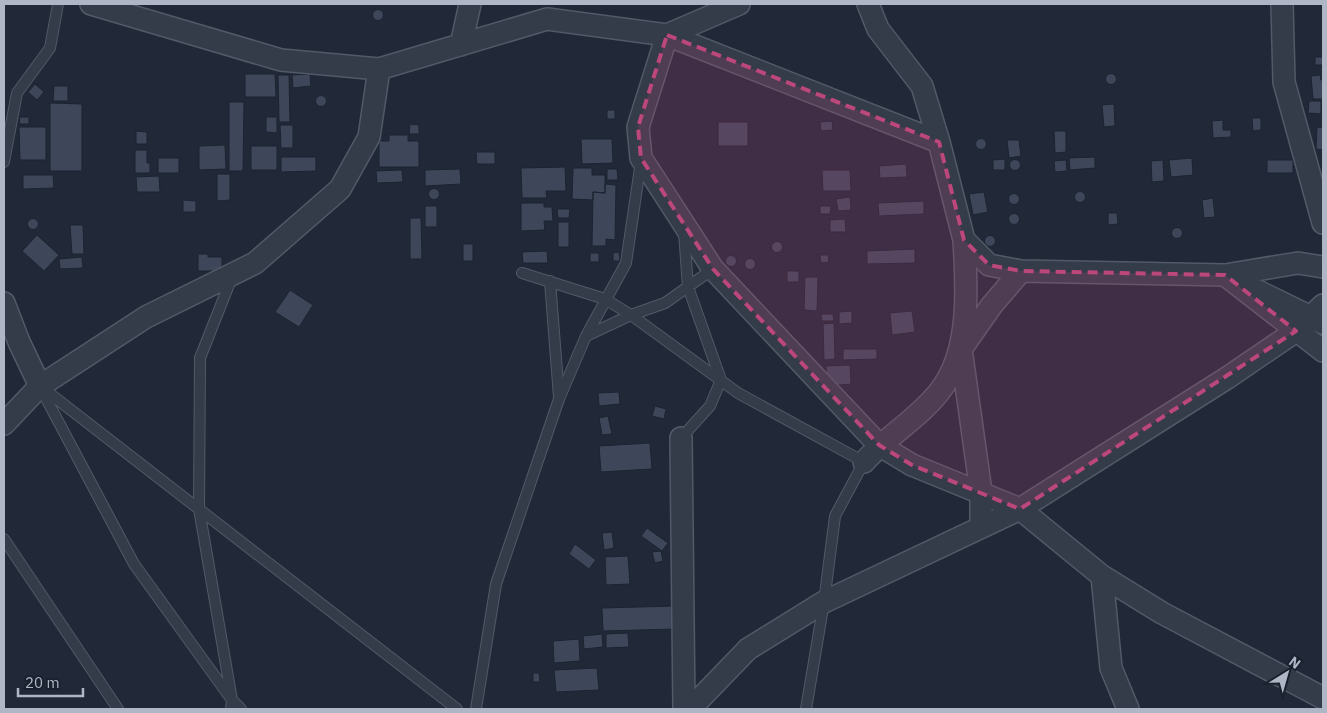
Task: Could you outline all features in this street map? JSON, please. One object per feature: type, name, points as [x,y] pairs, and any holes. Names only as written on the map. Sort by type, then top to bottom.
[{"type":"street","points":[[91,4],[281,60],[379,69],[547,19],[667,35],[939,142]]},
{"type":"street","points":[[461,45],[470,4]]},
{"type":"street","points":[[738,4],[667,35],[638,127],[641,158],[713,269],[879,445],[912,465],[1020,509],[1102,576],[1162,613],[1323,698]]},
{"type":"street","points":[[868,4],[878,29],[922,86],[939,142],[964,240],[966,269],[961,349],[981,492],[980,526]]},
{"type":"street","points":[[1282,4],[1284,82],[1323,223]]},
{"type":"street","points":[[4,424],[40,386],[146,317],[255,263],[340,189],[369,137],[379,69]]},
{"type":"street","points":[[964,240],[989,265],[1021,271],[1225,275],[1298,263],[1323,268]]},
{"type":"street","points":[[864,462],[879,445],[912,419],[940,391],[961,349],[992,305],[1021,271]]},
{"type":"street","points":[[1225,275],[1320,315]]},
{"type":"street","points":[[1225,275],[1323,351]]},
{"type":"street","points":[[4,303],[11,340],[40,386]]},
{"type":"street","points":[[690,709],[748,649],[824,602],[980,526],[1020,509],[1227,378],[1320,315]]},
{"type":"street","points":[[681,438],[684,709]]},
{"type":"street","points":[[1102,576],[1110,668],[1128,709]]},
{"type":"lane","points":[[4,162],[17,93],[50,48],[58,4]]},
{"type":"lane","points":[[476,709],[496,584],[560,399],[586,336],[626,262],[641,158]]},
{"type":"lane","points":[[681,438],[710,406],[721,380],[688,287],[683,223]]},
{"type":"lane","points":[[586,336],[630,315],[665,303],[713,269]]},
{"type":"lane","points":[[522,273],[605,299],[738,393],[864,462],[836,516],[806,709]]},
{"type":"lane","points":[[231,705],[199,509],[200,358],[233,274]]},
{"type":"lane","points":[[550,281],[560,399]]},
{"type":"lane","points":[[40,386],[457,709]]},
{"type":"lane","points":[[40,386],[134,564],[231,705],[241,709]]},
{"type":"lane","points":[[4,539],[118,709]]},
{"type":"highlighted area","points":[[667,35],[939,142],[964,240],[989,265],[1021,271],[1225,275],[1296,331],[1020,509],[912,465],[879,445],[713,269],[641,158],[638,127]]},
{"type":"building","points":[[378,9],[384,15],[378,21],[372,15]]},
{"type":"building","points":[[1315,57],[1323,57],[1323,65],[1315,65]]},
{"type":"building","points":[[1111,73],[1117,79],[1111,85],[1105,79]]},
{"type":"building","points":[[245,74],[275,74],[276,97],[245,97]]},
{"type":"building","points":[[310,74],[311,86],[293,88],[292,75]]},
{"type":"building","points":[[278,75],[289,75],[290,122],[279,122]]},
{"type":"building","points":[[1320,75],[1321,80],[1323,80],[1323,99],[1313,99],[1311,76]]},
{"type":"building","points":[[35,84],[44,92],[37,100],[28,92]]},
{"type":"building","points":[[54,86],[68,86],[68,101],[53,101]]},
{"type":"building","points":[[321,95],[327,101],[321,107],[315,101]]},
{"type":"building","points":[[1309,101],[1321,101],[1321,114],[1308,113]]},
{"type":"building","points":[[229,102],[244,102],[243,171],[229,171]]},
{"type":"building","points":[[50,103],[82,104],[82,171],[50,171]]},
{"type":"building","points":[[1114,104],[1115,126],[1104,127],[1102,105]]},
{"type":"building","points":[[607,110],[615,110],[615,119],[607,119]]},
{"type":"building","points":[[20,117],[29,117],[29,124],[19,124]]},
{"type":"building","points":[[266,117],[277,117],[277,133],[266,132]]},
{"type":"building","points":[[1252,118],[1261,118],[1261,130],[1253,131]]},
{"type":"building","points":[[1223,120],[1223,130],[1231,130],[1231,137],[1213,138],[1212,121]]},
{"type":"building","points":[[832,121],[833,130],[821,131],[820,122]]},
{"type":"building","points":[[718,122],[748,122],[748,146],[718,146]]},
{"type":"building","points":[[410,124],[419,125],[419,134],[409,134]]},
{"type":"building","points":[[280,125],[293,125],[293,148],[281,148]]},
{"type":"building","points":[[19,127],[46,127],[46,160],[20,160]]},
{"type":"building","points":[[1317,127],[1323,128],[1323,150],[1316,149]]},
{"type":"building","points":[[136,131],[147,132],[147,144],[136,144]]},
{"type":"building","points":[[1054,131],[1066,131],[1066,152],[1055,153]]},
{"type":"building","points":[[389,135],[408,135],[408,141],[419,141],[419,167],[379,167],[379,141],[389,141]]},
{"type":"building","points":[[981,138],[987,144],[981,150],[975,144]]},
{"type":"building","points":[[581,139],[612,139],[613,163],[582,164]]},
{"type":"building","points":[[1007,140],[1019,140],[1021,156],[1009,158]]},
{"type":"building","points":[[225,145],[226,169],[199,170],[199,146]]},
{"type":"building","points":[[251,146],[277,146],[277,170],[251,170]]},
{"type":"building","points":[[135,150],[147,150],[147,163],[150,163],[150,173],[135,173]]},
{"type":"building","points":[[476,152],[495,152],[495,164],[477,164]]},
{"type":"building","points":[[281,157],[316,157],[316,171],[281,172]]},
{"type":"building","points":[[1095,157],[1095,168],[1070,170],[1069,158]]},
{"type":"building","points":[[158,158],[179,158],[179,173],[158,173]]},
{"type":"building","points":[[1192,158],[1193,175],[1171,177],[1169,160]]},
{"type":"building","points":[[1005,159],[1005,170],[993,170],[993,160]]},
{"type":"building","points":[[1015,159],[1021,165],[1015,171],[1009,165]]},
{"type":"building","points":[[1066,160],[1067,171],[1055,172],[1054,161]]},
{"type":"building","points":[[1163,160],[1164,181],[1152,182],[1151,161]]},
{"type":"building","points":[[1267,160],[1293,160],[1293,173],[1267,173]]},
{"type":"building","points":[[906,164],[907,177],[880,178],[879,166]]},
{"type":"building","points":[[565,167],[566,191],[546,191],[547,198],[522,198],[521,168]]},
{"type":"building","points":[[573,168],[592,168],[592,175],[605,175],[605,193],[593,192],[593,200],[572,199]]},
{"type":"building","points":[[460,169],[461,184],[425,186],[425,170]]},
{"type":"building","points":[[607,169],[617,169],[618,180],[607,180]]},
{"type":"building","points":[[402,170],[403,182],[377,183],[376,171]]},
{"type":"building","points":[[822,170],[850,170],[851,191],[823,191]]},
{"type":"building","points":[[217,174],[230,174],[230,200],[217,201]]},
{"type":"building","points":[[23,175],[53,175],[54,188],[23,189]]},
{"type":"building","points":[[159,176],[160,192],[137,192],[136,177]]},
{"type":"building","points":[[605,184],[616,185],[615,240],[606,239],[606,246],[592,246],[593,192],[605,193]]},
{"type":"building","points":[[434,188],[440,194],[434,200],[428,194]]},
{"type":"building","points":[[1080,191],[1086,197],[1080,203],[1074,197]]},
{"type":"building","points":[[984,192],[988,212],[973,215],[969,194]]},
{"type":"building","points":[[1014,193],[1020,199],[1014,205],[1008,199]]},
{"type":"building","points":[[850,197],[851,210],[838,211],[836,199]]},
{"type":"building","points":[[1213,198],[1215,217],[1204,218],[1202,200]]},
{"type":"building","points":[[183,200],[196,201],[196,212],[183,212]]},
{"type":"building","points":[[924,201],[924,214],[879,216],[878,203]]},
{"type":"building","points":[[521,203],[544,203],[544,207],[552,207],[553,221],[544,221],[545,230],[521,231]]},
{"type":"building","points":[[425,206],[437,206],[437,227],[425,227]]},
{"type":"building","points":[[820,206],[831,206],[830,214],[820,214]]},
{"type":"building","points":[[557,209],[570,209],[569,218],[558,218]]},
{"type":"building","points":[[1014,213],[1020,219],[1014,225],[1008,219]]},
{"type":"building","points":[[1108,213],[1117,213],[1118,224],[1108,225]]},
{"type":"building","points":[[33,218],[39,224],[33,230],[27,224]]},
{"type":"building","points":[[410,218],[421,218],[422,259],[410,259]]},
{"type":"building","points":[[845,219],[846,232],[830,232],[830,220]]},
{"type":"building","points":[[558,222],[569,222],[569,247],[558,247]]},
{"type":"building","points":[[70,225],[83,225],[84,254],[72,254]]},
{"type":"building","points":[[1177,227],[1183,233],[1177,239],[1171,233]]},
{"type":"building","points":[[37,235],[59,255],[44,271],[22,251]]},
{"type":"building","points":[[990,235],[996,241],[990,247],[984,241]]},
{"type":"building","points":[[777,241],[783,247],[777,253],[771,247]]},
{"type":"building","points":[[463,244],[473,244],[473,261],[463,261]]},
{"type":"building","points":[[915,249],[915,263],[867,264],[867,251]]},
{"type":"building","points":[[547,251],[548,263],[523,263],[522,252]]},
{"type":"building","points":[[619,252],[620,261],[613,261],[613,253]]},
{"type":"building","points":[[590,253],[599,253],[599,262],[590,262]]},
{"type":"building","points":[[198,254],[208,254],[208,257],[222,257],[222,271],[198,271]]},
{"type":"building","points":[[731,255],[737,261],[731,267],[725,261]]},
{"type":"building","points":[[820,255],[828,255],[829,262],[821,263]]},
{"type":"building","points":[[82,257],[83,268],[60,269],[59,259]]},
{"type":"building","points":[[750,258],[756,264],[750,270],[744,264]]},
{"type":"building","points":[[787,271],[799,271],[799,282],[787,282]]},
{"type":"building","points":[[805,277],[818,277],[817,311],[804,310]]},
{"type":"building","points":[[290,290],[313,305],[299,327],[275,312]]},
{"type":"building","points":[[852,311],[852,323],[839,324],[839,312]]},
{"type":"building","points":[[912,311],[915,332],[892,335],[890,313]]},
{"type":"building","points":[[821,314],[833,314],[834,321],[822,321]]},
{"type":"building","points":[[834,323],[835,359],[824,360],[823,324]]},
{"type":"building","points":[[843,349],[877,349],[877,359],[843,360]]},
{"type":"building","points":[[850,365],[851,384],[827,386],[826,366]]},
{"type":"building","points":[[619,392],[620,404],[599,406],[598,393]]},
{"type":"building","points":[[655,406],[666,409],[664,419],[652,416]]},
{"type":"building","points":[[608,416],[612,434],[602,435],[599,418]]},
{"type":"building","points":[[650,443],[652,469],[601,472],[599,446]]},
{"type":"building","points":[[647,528],[668,543],[662,551],[641,536]]},
{"type":"building","points":[[612,532],[614,548],[604,550],[602,533]]},
{"type":"building","points":[[575,544],[596,560],[589,569],[569,554]]},
{"type":"building","points":[[661,551],[663,561],[655,563],[652,552]]},
{"type":"building","points":[[628,556],[630,584],[606,585],[605,557]]},
{"type":"building","points":[[674,606],[675,629],[603,631],[602,608]]},
{"type":"building","points":[[628,633],[629,647],[606,648],[606,634]]},
{"type":"building","points":[[602,634],[603,647],[584,649],[583,636]]},
{"type":"building","points":[[579,639],[580,661],[554,663],[553,641]]},
{"type":"building","points":[[597,668],[599,690],[556,692],[554,670]]},
{"type":"building","points":[[533,673],[539,673],[540,682],[533,682]]}]
